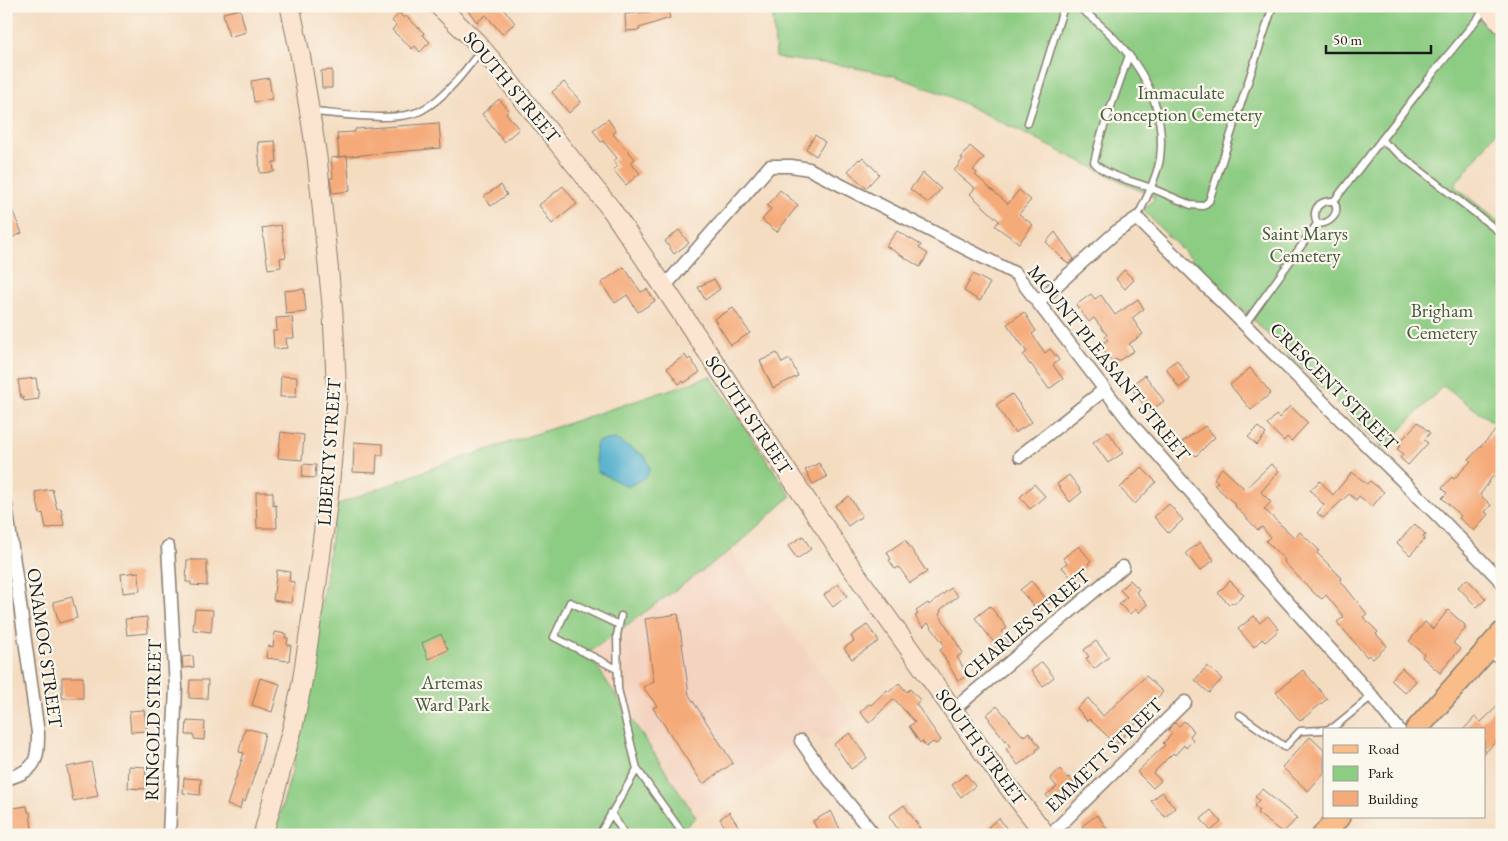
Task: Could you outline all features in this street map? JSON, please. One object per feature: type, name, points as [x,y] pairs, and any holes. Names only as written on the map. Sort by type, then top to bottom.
[{"type":"main road","name":"LIBERTY STREET","points":[[263,835],[293,726],[302,683],[329,491],[336,399],[333,314],[317,156],[290,6]]},
{"type":"main road","name":"SOUTH STREET","points":[[439,6],[482,49],[606,202],[851,568],[1003,780],[1046,835]]},
{"type":"main road","points":[[1487,6],[1502,24]]},
{"type":"main road","points":[[1418,728],[1497,647]]},
{"type":"main road","points":[[1323,835],[1338,818]]},
{"type":"street","name":"MOUNT PLEASANT STREET","points":[[664,286],[770,166],[791,166],[809,169],[1016,274],[1129,421],[1372,696],[1397,728]]},
{"type":"street","points":[[1038,302],[1116,232],[1137,218]]},
{"type":"street","name":"CRESCENT STREET","points":[[1137,218],[1439,516],[1502,582]]},
{"type":"street","points":[[1020,456],[1104,390]]},
{"type":"street","name":"ONAMOG STREET","points":[[6,506],[38,733],[38,753],[30,768],[18,776],[6,779]]},
{"type":"street","name":"RINGOLD STREET","points":[[168,547],[176,688],[168,835]]},
{"type":"street","name":"CHARLES STREET","points":[[953,710],[1123,567]]},
{"type":"street","name":"EMMETT STREET","points":[[1050,835],[1185,702]]},
{"type":"street","points":[[801,741],[823,772],[874,835]]},
{"type":"lane","points":[[1028,123],[1064,6]]},
{"type":"lane","points":[[1077,6],[1106,30],[1129,54],[1143,73],[1154,96],[1159,118],[1160,160],[1151,188],[1137,218]]},
{"type":"lane","points":[[1129,54],[1100,138],[1094,162],[1117,176],[1191,205],[1203,206],[1209,200],[1272,6]]},
{"type":"lane","points":[[1334,201],[1487,6]]},
{"type":"lane","points":[[310,112],[355,116],[401,116],[422,110],[443,94],[482,49]]},
{"type":"lane","points":[[1380,140],[1502,234]]},
{"type":"lane","points":[[1245,324],[1317,224],[1316,207],[1326,201],[1334,201]]},
{"type":"lane","points":[[1317,224],[1324,224],[1334,216],[1336,205],[1334,201]]},
{"type":"lane","points":[[616,669],[554,637],[570,602],[619,624]]},
{"type":"lane","points":[[621,616],[617,635],[616,669],[618,689],[637,768],[684,835]]},
{"type":"lane","points":[[1331,728],[1372,696]]},
{"type":"lane","points":[[1240,715],[1286,747],[1300,731],[1323,730]]},
{"type":"lane","points":[[598,835],[637,768]]},
{"type":"lane","points":[[611,813],[625,835]]},
{"type":"shaded area","points":[[731,550],[854,718],[822,743],[814,733],[696,817],[587,653]]},
{"type":"green space","points":[[772,6],[1468,6],[1502,45],[1502,125],[1454,186],[1502,224],[1502,426],[1490,420],[1443,386],[1383,448],[1143,210],[1155,198],[946,95],[895,76],[841,65],[776,58]]},
{"type":"green space","name":"Artemas Ward Park","points":[[711,376],[791,496],[731,550],[588,653],[696,817],[677,835],[274,835],[291,775],[308,693],[336,505],[435,467]]},
{"type":"water","points":[[615,439],[645,456],[650,468],[647,476],[628,487],[597,471],[595,447],[598,441]]},
{"type":"building","points":[[464,6],[501,6],[515,23],[502,34],[486,15],[477,22]]},
{"type":"building","points":[[649,6],[667,6],[670,18],[639,28],[640,30],[626,31],[625,14],[650,12]]},
{"type":"building","points":[[240,9],[246,32],[229,37],[223,13]]},
{"type":"building","points":[[399,13],[404,18],[406,16],[424,33],[423,35],[430,42],[420,52],[415,46],[412,49],[392,30],[396,25],[392,21]]},
{"type":"building","points":[[332,70],[332,88],[322,88],[321,71]]},
{"type":"building","points":[[269,78],[272,99],[254,102],[251,81]]},
{"type":"building","points":[[564,82],[581,102],[569,113],[552,92]]},
{"type":"building","points":[[499,99],[509,110],[506,113],[519,129],[504,142],[482,114]]},
{"type":"building","points":[[608,119],[616,131],[613,134],[635,159],[630,163],[640,173],[626,185],[613,170],[618,166],[613,161],[617,158],[603,141],[601,142],[593,130]]},
{"type":"building","points":[[439,123],[441,148],[339,157],[337,133],[355,132],[355,129]]},
{"type":"building","points":[[815,135],[825,142],[816,156],[806,149]]},
{"type":"building","points":[[275,141],[277,162],[273,162],[274,172],[260,173],[258,142]]},
{"type":"building","points":[[970,146],[984,158],[973,170],[977,173],[975,175],[1008,204],[1019,190],[1031,200],[1019,214],[1033,225],[1019,243],[995,226],[999,221],[970,194],[975,188],[954,171]]},
{"type":"building","points":[[347,156],[350,191],[332,193],[330,178],[333,178],[331,158]]},
{"type":"building","points":[[863,157],[879,174],[866,188],[848,171]]},
{"type":"building","points":[[923,173],[941,189],[928,203],[910,189]]},
{"type":"building","points":[[501,185],[507,195],[491,206],[484,196]]},
{"type":"building","points":[[563,186],[577,204],[552,224],[539,205]]},
{"type":"building","points":[[780,190],[798,205],[777,232],[762,220],[771,209],[767,206]]},
{"type":"building","points":[[6,196],[22,233],[6,240]]},
{"type":"building","points":[[281,225],[286,257],[280,258],[281,267],[268,269],[262,228]]},
{"type":"building","points":[[679,230],[689,243],[674,254],[665,241]]},
{"type":"building","points":[[897,231],[921,245],[919,248],[928,254],[920,267],[886,246]]},
{"type":"building","points":[[1055,232],[1074,259],[1068,264],[1046,242]]},
{"type":"building","points":[[624,267],[641,292],[647,289],[655,301],[638,312],[627,295],[615,303],[601,283]]},
{"type":"building","points":[[1124,270],[1134,280],[1125,289],[1116,279]]},
{"type":"building","points":[[973,274],[990,283],[980,301],[964,291]]},
{"type":"building","points":[[714,279],[720,289],[705,300],[698,287]]},
{"type":"building","points":[[304,289],[306,312],[286,314],[284,291]]},
{"type":"building","points":[[1091,294],[1095,299],[1101,295],[1115,315],[1138,299],[1144,309],[1132,318],[1143,334],[1129,344],[1134,351],[1118,361],[1116,359],[1112,362],[1100,345],[1108,340],[1105,337],[1107,335],[1094,318],[1089,322],[1076,305]]},
{"type":"building","points":[[733,308],[750,333],[731,345],[714,319]]},
{"type":"building","points":[[1024,312],[1036,331],[1032,334],[1045,353],[1050,349],[1059,360],[1053,365],[1063,379],[1049,389],[1023,355],[1027,352],[1007,324]]},
{"type":"building","points":[[292,317],[294,338],[286,338],[287,348],[274,349],[273,331],[277,331],[276,318]]},
{"type":"building","points":[[777,353],[782,363],[790,359],[798,376],[773,388],[760,361]]},
{"type":"building","points":[[685,355],[688,360],[690,358],[700,372],[684,383],[683,381],[679,384],[667,368]]},
{"type":"building","points":[[1177,360],[1190,380],[1179,388],[1166,368]]},
{"type":"building","points":[[1250,368],[1271,393],[1251,410],[1230,385]]},
{"type":"building","points":[[1145,375],[1164,401],[1149,412],[1130,386]]},
{"type":"building","points":[[281,376],[297,377],[296,397],[280,397]]},
{"type":"building","points":[[36,378],[39,399],[24,401],[23,397],[21,398],[18,380]]},
{"type":"building","points":[[1012,394],[1032,422],[1015,433],[996,405]]},
{"type":"building","points":[[1290,406],[1308,423],[1291,441],[1287,437],[1284,441],[1267,425],[1276,415],[1279,418]]},
{"type":"building","points":[[1418,422],[1430,433],[1424,440],[1428,443],[1408,465],[1400,458],[1403,454],[1397,449],[1401,445],[1399,443]]},
{"type":"building","points":[[1502,424],[1502,471],[1496,478],[1493,476],[1480,495],[1491,505],[1485,512],[1488,514],[1474,531],[1459,518],[1461,516],[1442,498],[1447,493],[1442,488],[1452,477],[1454,479],[1471,461],[1469,459]]},
{"type":"building","points":[[1205,426],[1215,437],[1196,456],[1182,442]]},
{"type":"building","points":[[1258,427],[1266,434],[1257,445],[1248,437]]},
{"type":"building","points":[[1108,431],[1123,453],[1108,463],[1093,442]]},
{"type":"building","points":[[281,432],[304,435],[302,460],[278,458]]},
{"type":"building","points":[[354,442],[383,444],[383,455],[377,455],[376,473],[353,472]]},
{"type":"building","points":[[819,463],[827,477],[813,484],[805,470]]},
{"type":"building","points":[[303,464],[316,465],[315,478],[302,477]]},
{"type":"building","points":[[1271,464],[1279,471],[1261,492],[1271,502],[1264,509],[1295,538],[1300,532],[1319,550],[1317,553],[1342,578],[1340,580],[1367,614],[1363,617],[1378,632],[1376,634],[1387,646],[1373,659],[1369,655],[1367,657],[1337,622],[1344,617],[1326,595],[1322,599],[1315,594],[1266,541],[1270,537],[1262,527],[1258,530],[1236,505],[1214,485],[1218,482],[1214,478],[1222,468],[1245,489]]},
{"type":"building","points":[[1141,467],[1156,482],[1135,504],[1120,488]]},
{"type":"building","points":[[1352,472],[1367,484],[1370,481],[1384,492],[1372,507],[1359,496],[1356,500],[1349,494],[1323,518],[1317,513],[1324,505],[1310,490],[1320,481],[1333,495]]},
{"type":"building","points":[[1069,475],[1082,492],[1070,502],[1057,484]]},
{"type":"building","points":[[1034,484],[1045,496],[1030,509],[1020,497]]},
{"type":"building","points":[[52,489],[57,509],[61,508],[64,525],[46,529],[43,513],[40,514],[35,492]]},
{"type":"building","points":[[256,492],[273,492],[273,506],[276,505],[277,528],[257,528]]},
{"type":"building","points":[[849,496],[862,516],[848,526],[835,506]]},
{"type":"building","points":[[1169,504],[1183,520],[1168,533],[1154,517]]},
{"type":"building","points":[[1415,524],[1426,535],[1423,537],[1425,539],[1410,555],[1397,543]]},
{"type":"building","points":[[803,536],[811,549],[797,559],[788,546]]},
{"type":"building","points":[[905,540],[927,572],[910,583],[899,567],[895,569],[889,560],[891,559],[887,552]]},
{"type":"building","points":[[1200,542],[1214,560],[1200,571],[1186,553]]},
{"type":"building","points":[[1079,546],[1091,561],[1085,570],[1073,580],[1062,567],[1067,563],[1063,558]]},
{"type":"building","points":[[187,560],[207,560],[207,586],[191,585],[191,582],[186,582]]},
{"type":"building","points":[[277,570],[290,572],[289,581],[294,582],[291,603],[273,600]]},
{"type":"building","points":[[139,572],[140,591],[123,593],[121,574]]},
{"type":"building","points":[[1467,579],[1486,599],[1477,607],[1458,587]]},
{"type":"building","points":[[1130,580],[1139,589],[1136,592],[1147,604],[1139,613],[1135,609],[1130,614],[1119,604],[1127,597],[1120,590]]},
{"type":"building","points":[[1031,581],[1050,603],[1039,612],[1020,590]]},
{"type":"building","points":[[1230,581],[1244,595],[1234,604],[1232,602],[1230,605],[1218,593]]},
{"type":"building","points":[[838,584],[847,596],[833,607],[824,595]]},
{"type":"building","points":[[951,588],[958,596],[940,610],[939,614],[963,653],[957,657],[968,675],[958,681],[940,650],[945,646],[928,623],[923,628],[915,616],[918,614],[916,611],[928,603],[929,605]]},
{"type":"building","points":[[72,597],[77,618],[59,623],[53,602]]},
{"type":"building","points":[[990,606],[1007,628],[1001,632],[1009,642],[999,649],[975,618]]},
{"type":"building","points":[[195,609],[213,610],[211,632],[193,630]]},
{"type":"building","points":[[1448,610],[1465,625],[1465,629],[1453,643],[1460,649],[1440,673],[1422,657],[1424,654],[1409,641],[1425,622],[1433,629]]},
{"type":"building","points":[[678,614],[689,695],[733,763],[703,784],[653,708],[657,706],[643,687],[654,682],[645,619]]},
{"type":"building","points":[[1254,616],[1260,623],[1268,616],[1279,630],[1265,642],[1262,639],[1254,647],[1238,629]]},
{"type":"building","points":[[147,617],[148,633],[127,635],[125,619]]},
{"type":"building","points":[[867,625],[879,641],[852,659],[844,648],[854,641],[851,636]]},
{"type":"building","points":[[275,632],[286,634],[285,638],[288,638],[287,645],[291,645],[289,661],[266,658],[268,646],[273,647]]},
{"type":"building","points":[[441,634],[448,650],[428,659],[422,643]]},
{"type":"building","points":[[1096,641],[1109,657],[1094,669],[1086,658],[1089,657],[1084,650]]},
{"type":"building","points":[[193,656],[194,667],[183,668],[182,657]]},
{"type":"building","points":[[1042,662],[1054,677],[1043,686],[1031,671]]},
{"type":"building","points":[[1207,666],[1222,679],[1209,693],[1195,680]]},
{"type":"building","points":[[1402,668],[1416,681],[1405,693],[1391,680]]},
{"type":"building","points":[[1303,670],[1327,699],[1300,721],[1276,692]]},
{"type":"building","points":[[1146,676],[1163,692],[1143,712],[1146,715],[1116,744],[1089,719],[1087,721],[1077,708],[1088,698],[1103,716]]},
{"type":"building","points":[[62,677],[83,677],[83,698],[62,698]]},
{"type":"building","points":[[260,678],[280,684],[272,712],[252,705]]},
{"type":"building","points":[[190,680],[208,680],[207,699],[189,698]]},
{"type":"building","points":[[899,683],[907,692],[910,689],[920,700],[916,704],[941,740],[936,744],[933,742],[926,747],[922,741],[920,743],[909,726],[915,722],[894,699],[869,723],[860,712],[869,704],[871,705],[887,690],[889,692]]},
{"type":"building","points":[[1502,702],[1502,735],[1486,752],[1486,728],[1465,728],[1475,717],[1481,722]]},
{"type":"building","points":[[997,706],[1022,735],[1024,736],[1029,732],[1040,747],[1018,765],[1006,749],[1010,746],[986,715]]},
{"type":"building","points":[[144,710],[147,731],[131,732],[129,711]]},
{"type":"building","points":[[187,721],[205,722],[204,740],[194,739],[194,735],[186,735]]},
{"type":"building","points":[[1184,721],[1194,731],[1190,736],[1193,740],[1186,748],[1184,745],[1175,755],[1173,753],[1153,773],[1161,781],[1153,788],[1137,772],[1165,745],[1163,743],[1172,734],[1168,730],[1175,723],[1179,726]]},
{"type":"building","points":[[245,728],[265,733],[258,764],[245,802],[242,800],[240,809],[227,805],[244,753],[239,752]]},
{"type":"building","points":[[850,733],[867,758],[851,769],[834,744]]},
{"type":"building","points":[[1310,737],[1323,749],[1323,774],[1308,791],[1282,767]]},
{"type":"building","points":[[91,762],[98,796],[73,801],[67,767]]},
{"type":"building","points":[[129,766],[146,767],[145,789],[128,788]]},
{"type":"building","points":[[1060,769],[1077,787],[1053,804],[1046,795],[1057,787],[1050,778]]},
{"type":"building","points":[[966,774],[975,786],[961,797],[952,785]]},
{"type":"building","points":[[184,778],[201,779],[200,795],[183,793]]},
{"type":"building","points":[[1262,789],[1297,818],[1283,833],[1257,813],[1259,810],[1254,806],[1259,800],[1255,797]]},
{"type":"building","points":[[1162,792],[1175,808],[1165,817],[1151,801]]},
{"type":"building","points":[[904,805],[920,828],[911,835],[902,835],[889,816]]},
{"type":"building","points":[[27,806],[28,812],[30,812],[32,829],[6,833],[6,809]]},
{"type":"building","points":[[1211,810],[1221,822],[1211,831],[1201,819]]},
{"type":"building","points":[[831,811],[843,835],[820,835],[813,821]]},
{"type":"building","points":[[729,812],[744,835],[714,835],[725,827],[720,819]]},
{"type":"building","points":[[1097,815],[1112,835],[1088,835],[1082,826]]},
{"type":"building","points":[[999,818],[1011,835],[994,835],[988,827]]},
{"type":"park label","name":"Immaculate Conception Cemetery","points":[[1181,103]]},
{"type":"park label","name":"Saint Marys Cemetery","points":[[1305,244]]},
{"type":"park label","name":"Brigham Cemetery","points":[[1442,321]]}]
